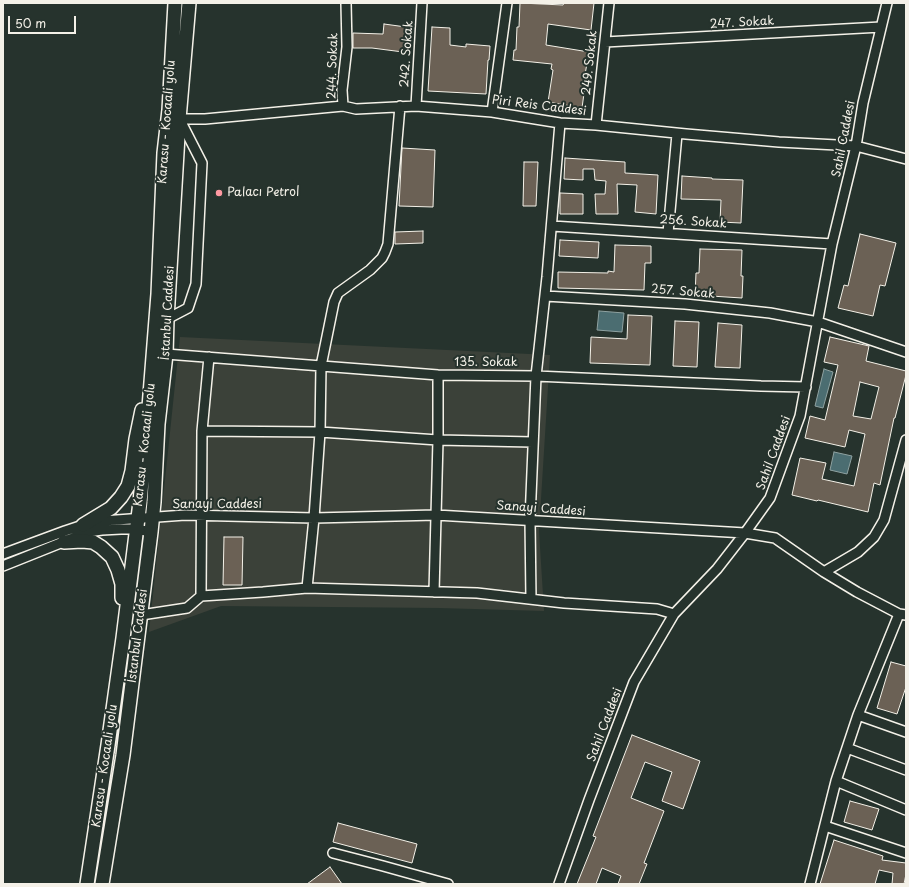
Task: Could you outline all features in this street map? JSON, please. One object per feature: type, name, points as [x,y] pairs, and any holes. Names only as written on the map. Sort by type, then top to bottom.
[{"type":"highway","name":"Karasu - Kocaali yolu","points":[[87,884],[123,638],[148,420],[158,294],[164,153],[173,120],[175,3]]},
{"type":"highway","name":"İstanbul Caddesi","points":[[102,884],[123,755],[153,517],[158,424],[166,354],[173,120],[189,3]]},
{"type":"highway","points":[[83,525],[110,508],[121,497],[128,486],[132,471],[136,439],[154,343]]},
{"type":"highway","points":[[64,542],[93,542],[112,557],[122,584],[123,638]]},
{"type":"street","name":"244. Sokak","points":[[343,106],[342,90],[347,47],[346,3]]},
{"type":"street","name":"242. Sokak","points":[[416,106],[422,3]]},
{"type":"street","points":[[492,112],[506,3]]},
{"type":"street","name":"249. Sokak","points":[[596,125],[609,3]]},
{"type":"street","name":"Sahil Caddesi","points":[[558,884],[634,682],[674,614],[717,569],[770,498],[800,416],[832,244],[856,146],[863,103],[887,3]]},
{"type":"street","name":"247. Sokak","points":[[605,42],[881,27]]},
{"type":"street","name":"Piri Reis Caddesi","points":[[173,120],[205,119],[343,106],[356,109],[416,106],[492,112],[560,123],[596,125],[677,134],[856,146],[906,160]]},
{"type":"street","points":[[307,588],[320,432],[322,366],[334,302],[338,293],[370,270],[382,258],[388,244],[400,106]]},
{"type":"street","points":[[167,319],[188,308],[196,284],[202,164],[173,120]]},
{"type":"street","points":[[531,600],[530,520],[536,376],[552,226],[560,123]]},
{"type":"street","points":[[668,233],[677,134]]},
{"type":"street","name":"256. Sokak","points":[[552,226],[832,244]]},
{"type":"street","name":"257. Sokak","points":[[545,296],[685,304],[770,313],[818,322],[906,352]]},
{"type":"street","name":"135. Sokak","points":[[166,354],[438,375],[536,376],[806,387]]},
{"type":"street","points":[[201,596],[202,431],[209,357]]},
{"type":"street","points":[[434,592],[438,375]]},
{"type":"street","points":[[202,431],[320,432],[438,440],[533,442]]},
{"type":"street","points":[[824,572],[858,552],[874,537],[884,520],[906,440]]},
{"type":"street","name":"Sanayi Caddesi","points":[[137,524],[153,517],[185,515],[314,518],[436,514],[745,533],[775,538],[824,572],[857,592],[902,614]]},
{"type":"street","points":[[3,554],[65,530],[103,521],[137,524],[151,532]]},
{"type":"street","points":[[3,566],[88,532],[137,524]]},
{"type":"street","points":[[140,615],[187,608],[201,596],[307,588],[477,593],[564,603],[657,609],[674,614]]},
{"type":"street","points":[[810,884],[836,781],[858,715],[902,614]]},
{"type":"street","points":[[858,715],[906,732]]},
{"type":"street","points":[[847,748],[906,770]]},
{"type":"street","points":[[836,781],[906,810]]},
{"type":"street","points":[[825,826],[906,853]]},
{"type":"street","points":[[333,853],[448,884]]},
{"type":"shaded area","points":[[180,337],[550,355],[539,531],[544,611],[439,608],[221,606],[149,632]]},
{"type":"water","points":[[599,311],[624,313],[622,332],[597,330]]},
{"type":"water","points":[[824,369],[833,372],[823,408],[815,406]]},
{"type":"water","points":[[834,452],[852,456],[847,474],[830,470]]},
{"type":"building","points":[[520,3],[563,5],[564,3],[594,3],[591,30],[548,24],[546,45],[589,52],[583,86],[585,86],[582,108],[548,102],[553,70],[551,69],[552,64],[513,60],[514,50],[516,50],[517,27],[519,27]]},
{"type":"building","points":[[384,24],[406,27],[403,52],[372,48],[353,48],[353,33],[383,34]]},
{"type":"building","points":[[432,27],[450,28],[450,45],[466,47],[466,44],[490,46],[486,94],[428,91]]},
{"type":"building","points":[[402,148],[435,150],[433,207],[399,206]]},
{"type":"building","points":[[565,158],[625,162],[625,173],[658,175],[656,214],[635,212],[637,185],[617,184],[618,214],[596,214],[595,194],[605,194],[606,181],[595,180],[594,169],[583,169],[583,180],[564,179]]},
{"type":"building","points":[[524,162],[538,162],[536,206],[523,206]]},
{"type":"building","points":[[682,176],[743,180],[741,223],[720,222],[721,200],[681,199]]},
{"type":"building","points":[[560,193],[583,194],[583,214],[560,214]]},
{"type":"building","points":[[423,231],[423,243],[395,244],[395,232]]},
{"type":"building","points":[[860,234],[896,243],[885,286],[880,285],[873,316],[838,308],[844,285],[848,286]]},
{"type":"building","points":[[560,240],[599,242],[598,258],[559,256]]},
{"type":"building","points":[[615,245],[651,246],[651,263],[645,263],[644,290],[558,288],[558,272],[614,272]]},
{"type":"building","points":[[700,249],[742,250],[742,298],[695,295],[696,273],[699,273]]},
{"type":"building","points":[[628,315],[652,316],[650,365],[590,363],[591,337],[627,339]]},
{"type":"building","points":[[675,321],[699,322],[697,367],[673,366]]},
{"type":"building","points":[[718,323],[742,325],[740,368],[715,367]]},
{"type":"building","points":[[830,337],[869,346],[866,361],[906,371],[894,418],[880,485],[874,483],[868,512],[792,495],[800,458],[826,463],[822,479],[854,486],[865,434],[849,430],[845,447],[805,438],[810,416],[825,420],[838,365],[824,362]],"holes":[[[860,382],[879,387],[871,419],[853,416]]]},
{"type":"building","points":[[224,537],[243,537],[242,585],[223,585]]},
{"type":"building","points":[[891,662],[906,666],[906,687],[897,714],[877,708]]},
{"type":"building","points":[[632,735],[700,761],[683,809],[662,801],[672,772],[645,762],[631,798],[664,811],[644,863],[647,864],[639,884],[618,884],[621,876],[602,868],[596,884],[577,884],[596,837],[593,836]]},
{"type":"building","points":[[850,801],[879,809],[872,830],[844,822]]},
{"type":"building","points":[[338,823],[417,844],[412,863],[333,842]]},
{"type":"building","points":[[834,840],[883,856],[882,860],[906,863],[904,884],[892,884],[893,873],[879,870],[875,884],[820,884]]},
{"type":"building","points":[[330,867],[342,884],[307,884]]},
{"type":"place","name":"Palacı Petrol","points":[[219,193]]}]
